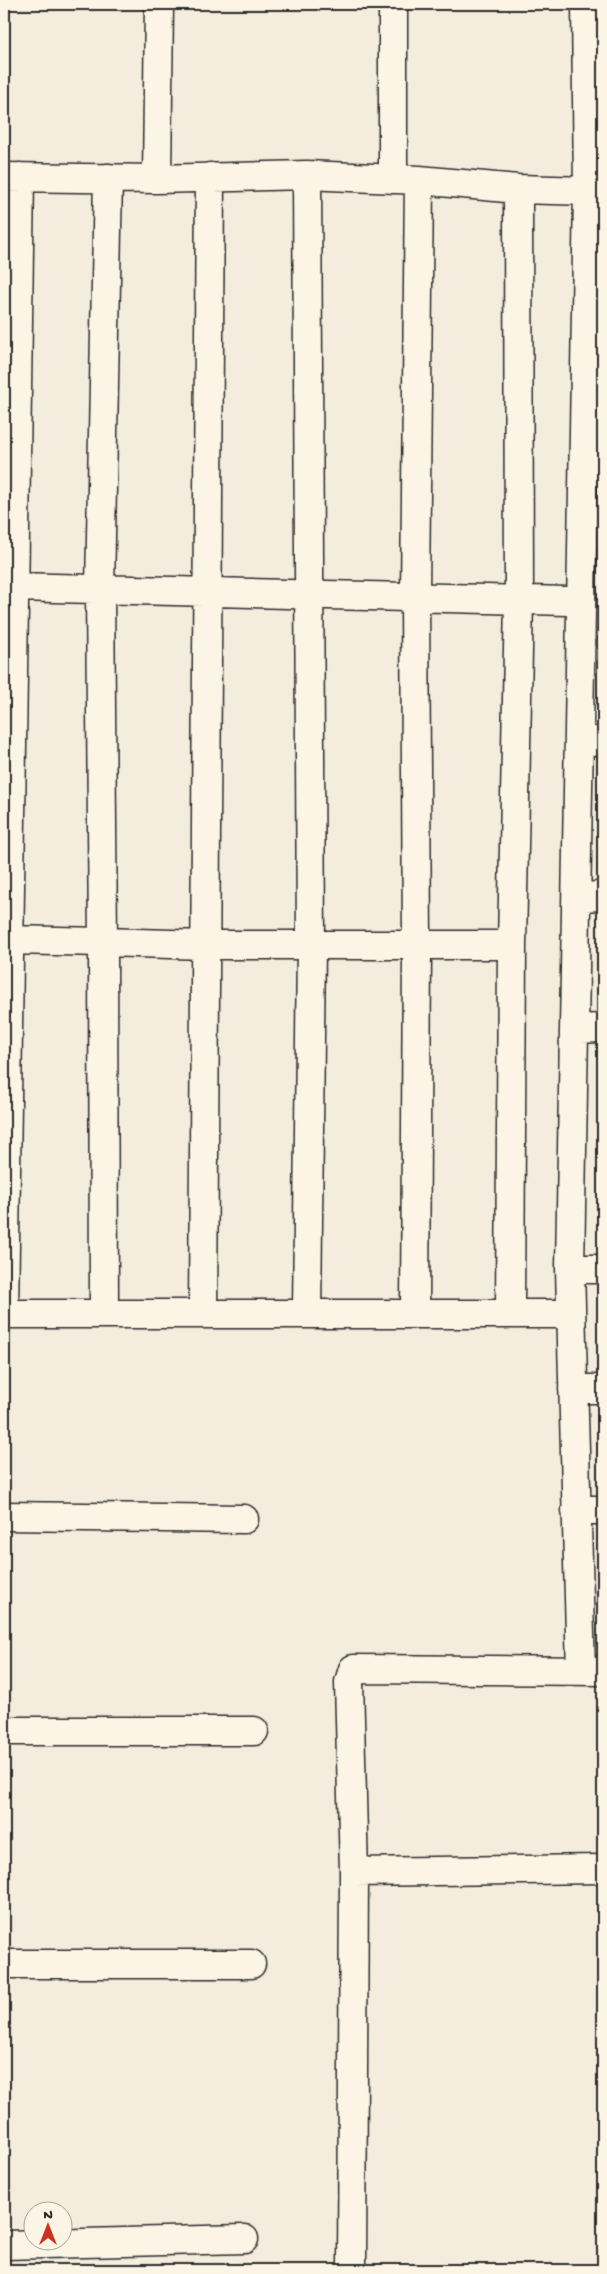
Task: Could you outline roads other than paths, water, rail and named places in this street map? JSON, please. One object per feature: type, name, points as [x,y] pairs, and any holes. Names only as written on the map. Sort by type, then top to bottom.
[{"type":"street","points":[[157,179],[158,4]]},
{"type":"street","points":[[393,4],[406,179],[415,598],[417,945],[415,1314]]},
{"type":"street","points":[[352,2270],[354,1872],[349,1682],[353,1669],[592,1671],[576,1510],[570,1269],[574,1029],[590,896],[588,191],[596,119],[586,4]]},
{"type":"street","points":[[307,175],[311,945],[307,1314]]},
{"type":"street","points":[[571,1314],[4,1314],[14,587],[12,177],[157,179],[307,175],[406,179],[518,189],[588,191]]},
{"type":"street","points":[[203,1314],[210,177]]},
{"type":"street","points":[[104,1314],[100,590],[108,178]]},
{"type":"street","points":[[510,1314],[512,945],[519,600],[518,189]]},
{"type":"street","points":[[14,587],[567,601]]},
{"type":"street","points":[[10,940],[205,945],[512,945]]},
{"type":"street","points":[[574,1029],[603,1028]]},
{"type":"street","points":[[570,1269],[603,1269]]},
{"type":"street","points":[[573,1389],[603,1389]]},
{"type":"street","points":[[576,1510],[603,1510]]},
{"type":"street","points":[[4,1516],[244,1519]]},
{"type":"street","points":[[4,1731],[254,1731]]},
{"type":"street","points":[[354,1872],[603,1869]]},
{"type":"street","points":[[4,1964],[251,1964]]},
{"type":"street","points":[[4,2245],[244,2239]]}]
